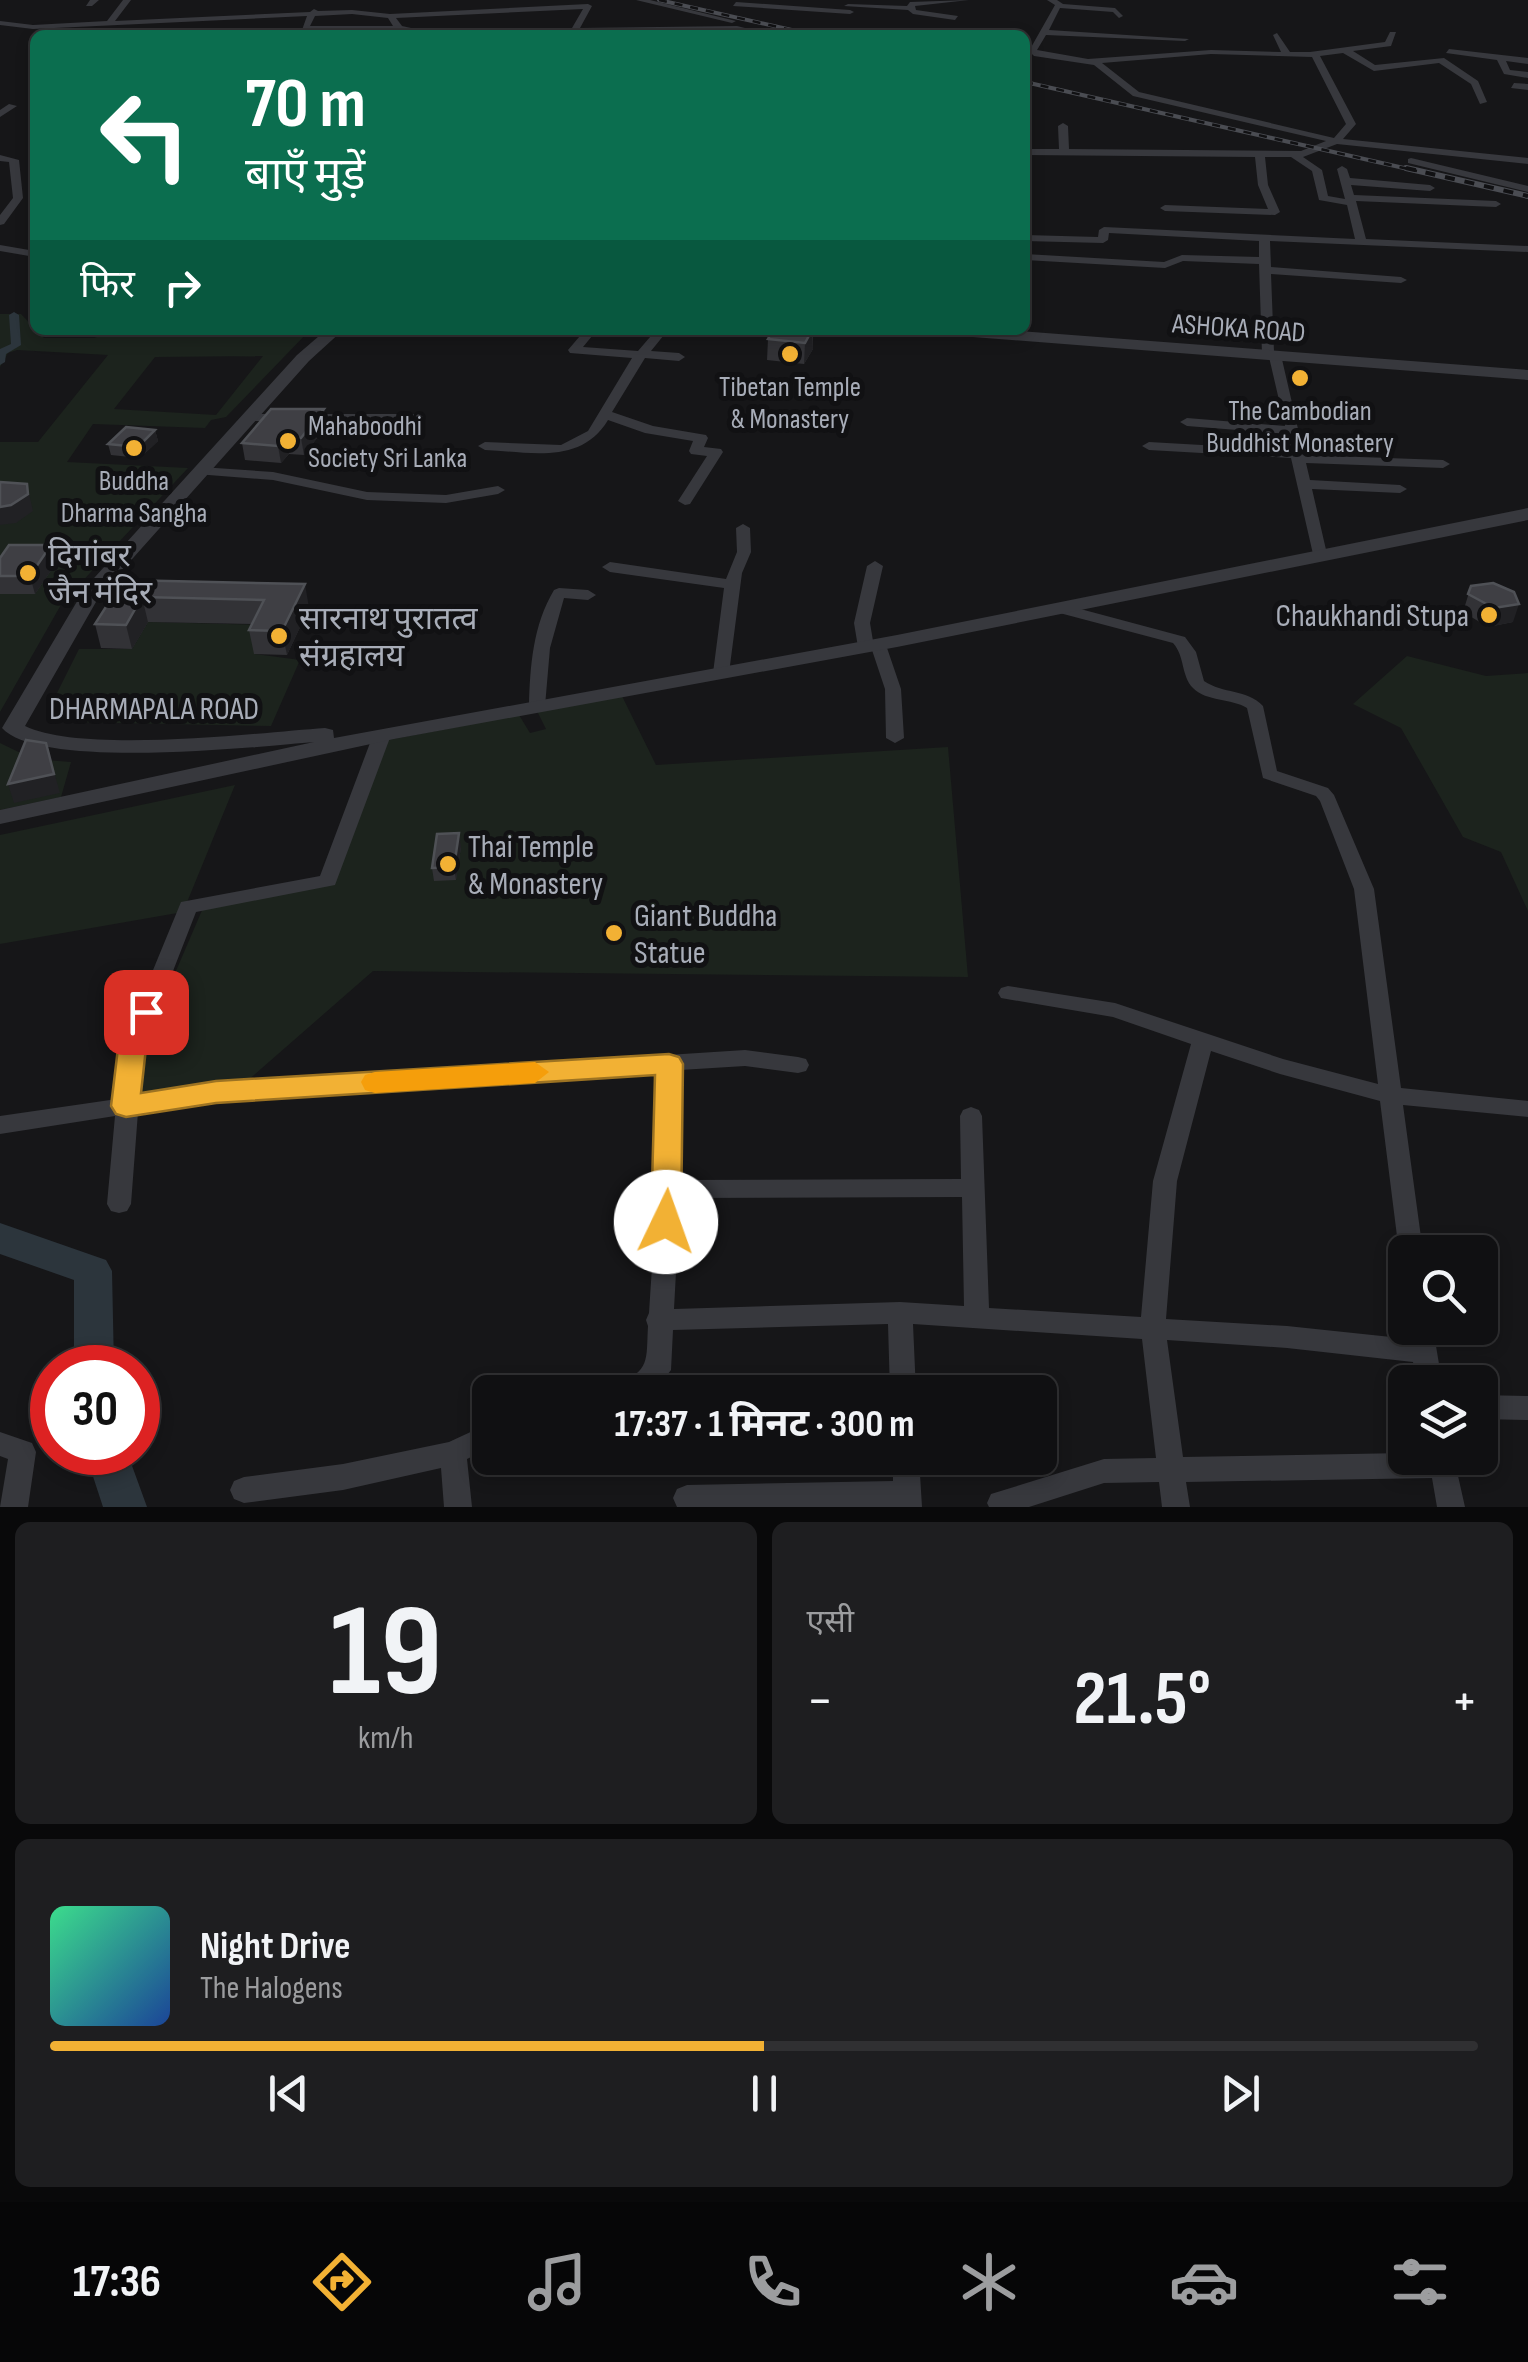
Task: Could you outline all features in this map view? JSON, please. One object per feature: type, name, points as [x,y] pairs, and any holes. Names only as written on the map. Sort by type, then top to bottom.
[{"type":"street","points":[[110,22],[127,0]]},
{"type":"street","points":[[640,0],[732,21],[737,28]]},
{"type":"street","points":[[910,8],[911,3],[961,4],[965,0]]},
{"type":"street","points":[[0,27],[216,12],[314,11],[390,16],[468,4],[560,2],[588,6],[575,30]]},
{"type":"street","points":[[1034,68],[1033,49],[1054,3],[1115,10],[1119,16]]},
{"type":"street","points":[[145,19],[155,4]]},
{"type":"street","points":[[736,4],[910,8],[955,18]]},
{"type":"street","points":[[848,6],[850,25]]},
{"type":"street","points":[[314,11],[306,28],[419,30]]},
{"type":"street","points":[[390,16],[399,28]]},
{"type":"street","points":[[161,30],[165,18]]},
{"type":"street","points":[[631,22],[665,23],[673,29]]},
{"type":"street","points":[[1048,22],[1181,28]]},
{"type":"street","points":[[624,30],[746,30]]},
{"type":"street","points":[[1042,32],[1185,39]]},
{"type":"street","points":[[1090,61],[1211,52],[1316,54],[1391,43],[1393,34]]},
{"type":"street","points":[[1276,35],[1287,55]]},
{"type":"street","points":[[1033,49],[1102,65],[1131,93],[1336,141],[1528,160]]},
{"type":"street","points":[[1346,51],[1374,68],[1441,60],[1475,83],[1483,102]]},
{"type":"street","points":[[1448,51],[1528,61]]},
{"type":"street","points":[[1030,152],[1308,154],[1336,141],[1350,124],[1316,54]]},
{"type":"street","points":[[1501,59],[1508,72],[1528,75]]},
{"type":"street","points":[[1514,86],[1528,87]]},
{"type":"street","points":[[0,114],[12,106]]},
{"type":"street","points":[[1064,126],[1064,152]]},
{"type":"street","points":[[1133,138],[1136,153]]},
{"type":"street","points":[[1293,154],[1317,170],[1323,198],[1496,204]]},
{"type":"street","points":[[1260,155],[1263,184],[1290,240]]},
{"type":"street","points":[[0,158],[14,160],[17,181],[16,204],[0,222]]},
{"type":"street","points":[[1484,178],[1486,158]]},
{"type":"street","points":[[1411,160],[1528,188]]},
{"type":"street","points":[[1362,243],[1344,175],[1430,188]]},
{"type":"street","points":[[17,181],[30,181]]},
{"type":"street","points":[[1165,208],[1275,212]]},
{"type":"street","points":[[1030,238],[1103,240],[1101,212]]},
{"type":"street","points":[[1030,227],[1528,249]]},
{"type":"street","points":[[1264,238],[1272,354],[1294,431],[1302,484],[1320,554]]},
{"type":"street","points":[[0,248],[30,253]]},
{"type":"street","points":[[1030,257],[1164,266],[1182,258],[1401,280]]},
{"type":"street","name":"DHARMAPALA ROAD","points":[[329,335],[92,592],[13,728],[19,734],[66,745],[388,733]]},
{"type":"street","points":[[588,335],[574,350],[680,357]]},
{"type":"street","points":[[485,446],[569,448],[597,431],[642,354],[658,335]]},
{"type":"street","name":"ASHOKA ROAD","points":[[1015,335],[1528,375]]},
{"type":"street","points":[[605,414],[650,430],[701,438],[696,451],[716,452],[686,502]]},
{"type":"street","points":[[249,418],[418,418]]},
{"type":"street","points":[[1188,422],[1294,431]]},
{"type":"street","points":[[1150,446],[1443,464]]},
{"type":"street","points":[[201,471],[265,474],[368,496],[446,499],[498,490]]},
{"type":"street","points":[[1302,484],[1400,489]]},
{"type":"street","points":[[0,817],[388,733],[872,646],[1528,514]]},
{"type":"street","points":[[722,673],[732,584],[744,552],[742,528]]},
{"type":"street","points":[[875,566],[862,623],[894,689],[895,738]]},
{"type":"street","points":[[610,567],[732,584]]},
{"type":"street","points":[[537,706],[538,672],[551,608],[559,593],[588,595]]},
{"type":"street","points":[[1058,608],[1179,640],[1190,653],[1195,681],[1204,688],[1248,699],[1255,706],[1270,774],[1313,788],[1328,799],[1364,889],[1409,1235]]},
{"type":"street","points":[[120,1204],[132,1048],[188,907],[328,881],[388,733]]},
{"type":"street","points":[[1008,993],[1116,1010],[1280,1066],[1394,1096],[1528,1109]]},
{"type":"street","points":[[1176,1507],[1153,1328],[1165,1181],[1203,1040]]},
{"type":"street","points":[[0,1125],[216,1092],[745,1058],[798,1065]]},
{"type":"street","points":[[654,1375],[658,1370],[658,1320],[669,1189],[669,1064]]},
{"type":"street","points":[[971,1116],[977,1316]]},
{"type":"street","points":[[669,1189],[973,1188]]},
{"type":"street","points":[[658,1320],[900,1313],[1388,1338]]},
{"type":"street","points":[[900,1313],[903,1375]]},
{"type":"street","points":[[1498,1407],[1528,1408]]},
{"type":"street","points":[[0,1444],[23,1452],[14,1507]]},
{"type":"street","points":[[244,1490],[342,1478],[453,1453],[472,1444]]},
{"type":"street","points":[[453,1453],[458,1507]]},
{"type":"street","points":[[1001,1503],[1104,1472],[1388,1462]]},
{"type":"street","points":[[687,1498],[908,1500],[907,1475]]},
{"type":"street","points":[[1445,1475],[1451,1507]]},
{"type":"shaded area","points":[[0,314],[21,314],[30,323],[30,335],[44,338],[305,335],[226,417],[211,420],[205,428],[93,424],[67,462],[188,468],[62,603],[0,712],[0,442],[38,442],[108,355],[17,350],[8,353],[0,367]],"holes":[[[263,356],[216,415],[114,409],[155,357]]]},
{"type":"shaded area","points":[[148,622],[268,625],[255,654],[300,660],[271,726],[67,722],[54,699],[79,649],[132,649]]},
{"type":"shaded area","points":[[1407,656],[1486,676],[1528,673],[1528,911],[1501,852],[1463,837],[1401,728],[1353,704]]},
{"type":"shaded area","points":[[622,696],[656,765],[948,747],[968,977],[373,971],[246,1082],[134,1097],[145,1043],[203,908],[334,881],[378,742],[519,715],[530,733],[546,729],[537,711]]},
{"type":"shaded area","points":[[0,743],[33,759],[71,762],[61,797],[0,810]]},
{"type":"shaded area","points":[[235,785],[183,912],[0,944],[0,835]]},
{"type":"building","points":[[770,335],[809,335],[805,343],[768,339]]},
{"type":"building","points":[[271,409],[324,409],[301,438],[286,437],[278,446],[242,443]]},
{"type":"building","points":[[126,427],[155,430],[138,447],[108,444]]},
{"type":"building","points":[[0,482],[27,484],[28,494],[0,507]]},
{"type":"building","points":[[9,545],[51,545],[30,576],[0,576],[0,558]]},
{"type":"building","points":[[123,580],[305,584],[282,631],[249,630],[264,600],[142,597],[126,625],[95,624]]},
{"type":"building","points":[[1493,583],[1514,592],[1519,604],[1494,608],[1468,594],[1471,586]]},
{"type":"building","points":[[26,740],[46,743],[54,774],[8,784]]},
{"type":"building","points":[[459,833],[454,867],[432,868],[437,834]]},
{"type":"waterway","points":[[0,362],[1,353],[16,345],[14,315]]},
{"type":"waterway","points":[[0,1238],[93,1271],[94,1345]]},
{"type":"waterway","points":[[114,1475],[125,1507]]},
{"type":"railway","points":[[659,0],[792,30]]},
{"type":"railway","points":[[1030,83],[1417,171]]},
{"type":"railway","points":[[1406,168],[1528,196]]},
{"type":"slow traffic","points":[[375,1082],[535,1072]]},
{"type":"place","name":"Tibetan Temple & Monastery","points":[[790,354]]},
{"type":"place","name":"The Cambodian Buddhist Monastery","points":[[1300,378]]},
{"type":"place","name":"Mahaboodhi Society Sri Lanka","points":[[288,441]]},
{"type":"place","name":"Buddha Dharma Sangha","points":[[134,448]]},
{"type":"place","name":"दिगांबर जैन मंदिर","points":[[28,573]]},
{"type":"place","name":"Chaukhandi Stupa","points":[[1489,615]]},
{"type":"place","name":"सारनाथ पुरातत्व संग्रहालय","points":[[279,636]]},
{"type":"place","name":"Thai Temple & Monastery","points":[[448,864]]},
{"type":"place","name":"Giant Buddha Statue","points":[[614,933]]},
{"type":"route","points":[[146,1012],[132,1048],[126,1106],[216,1092],[669,1064],[666,1222]]}]
